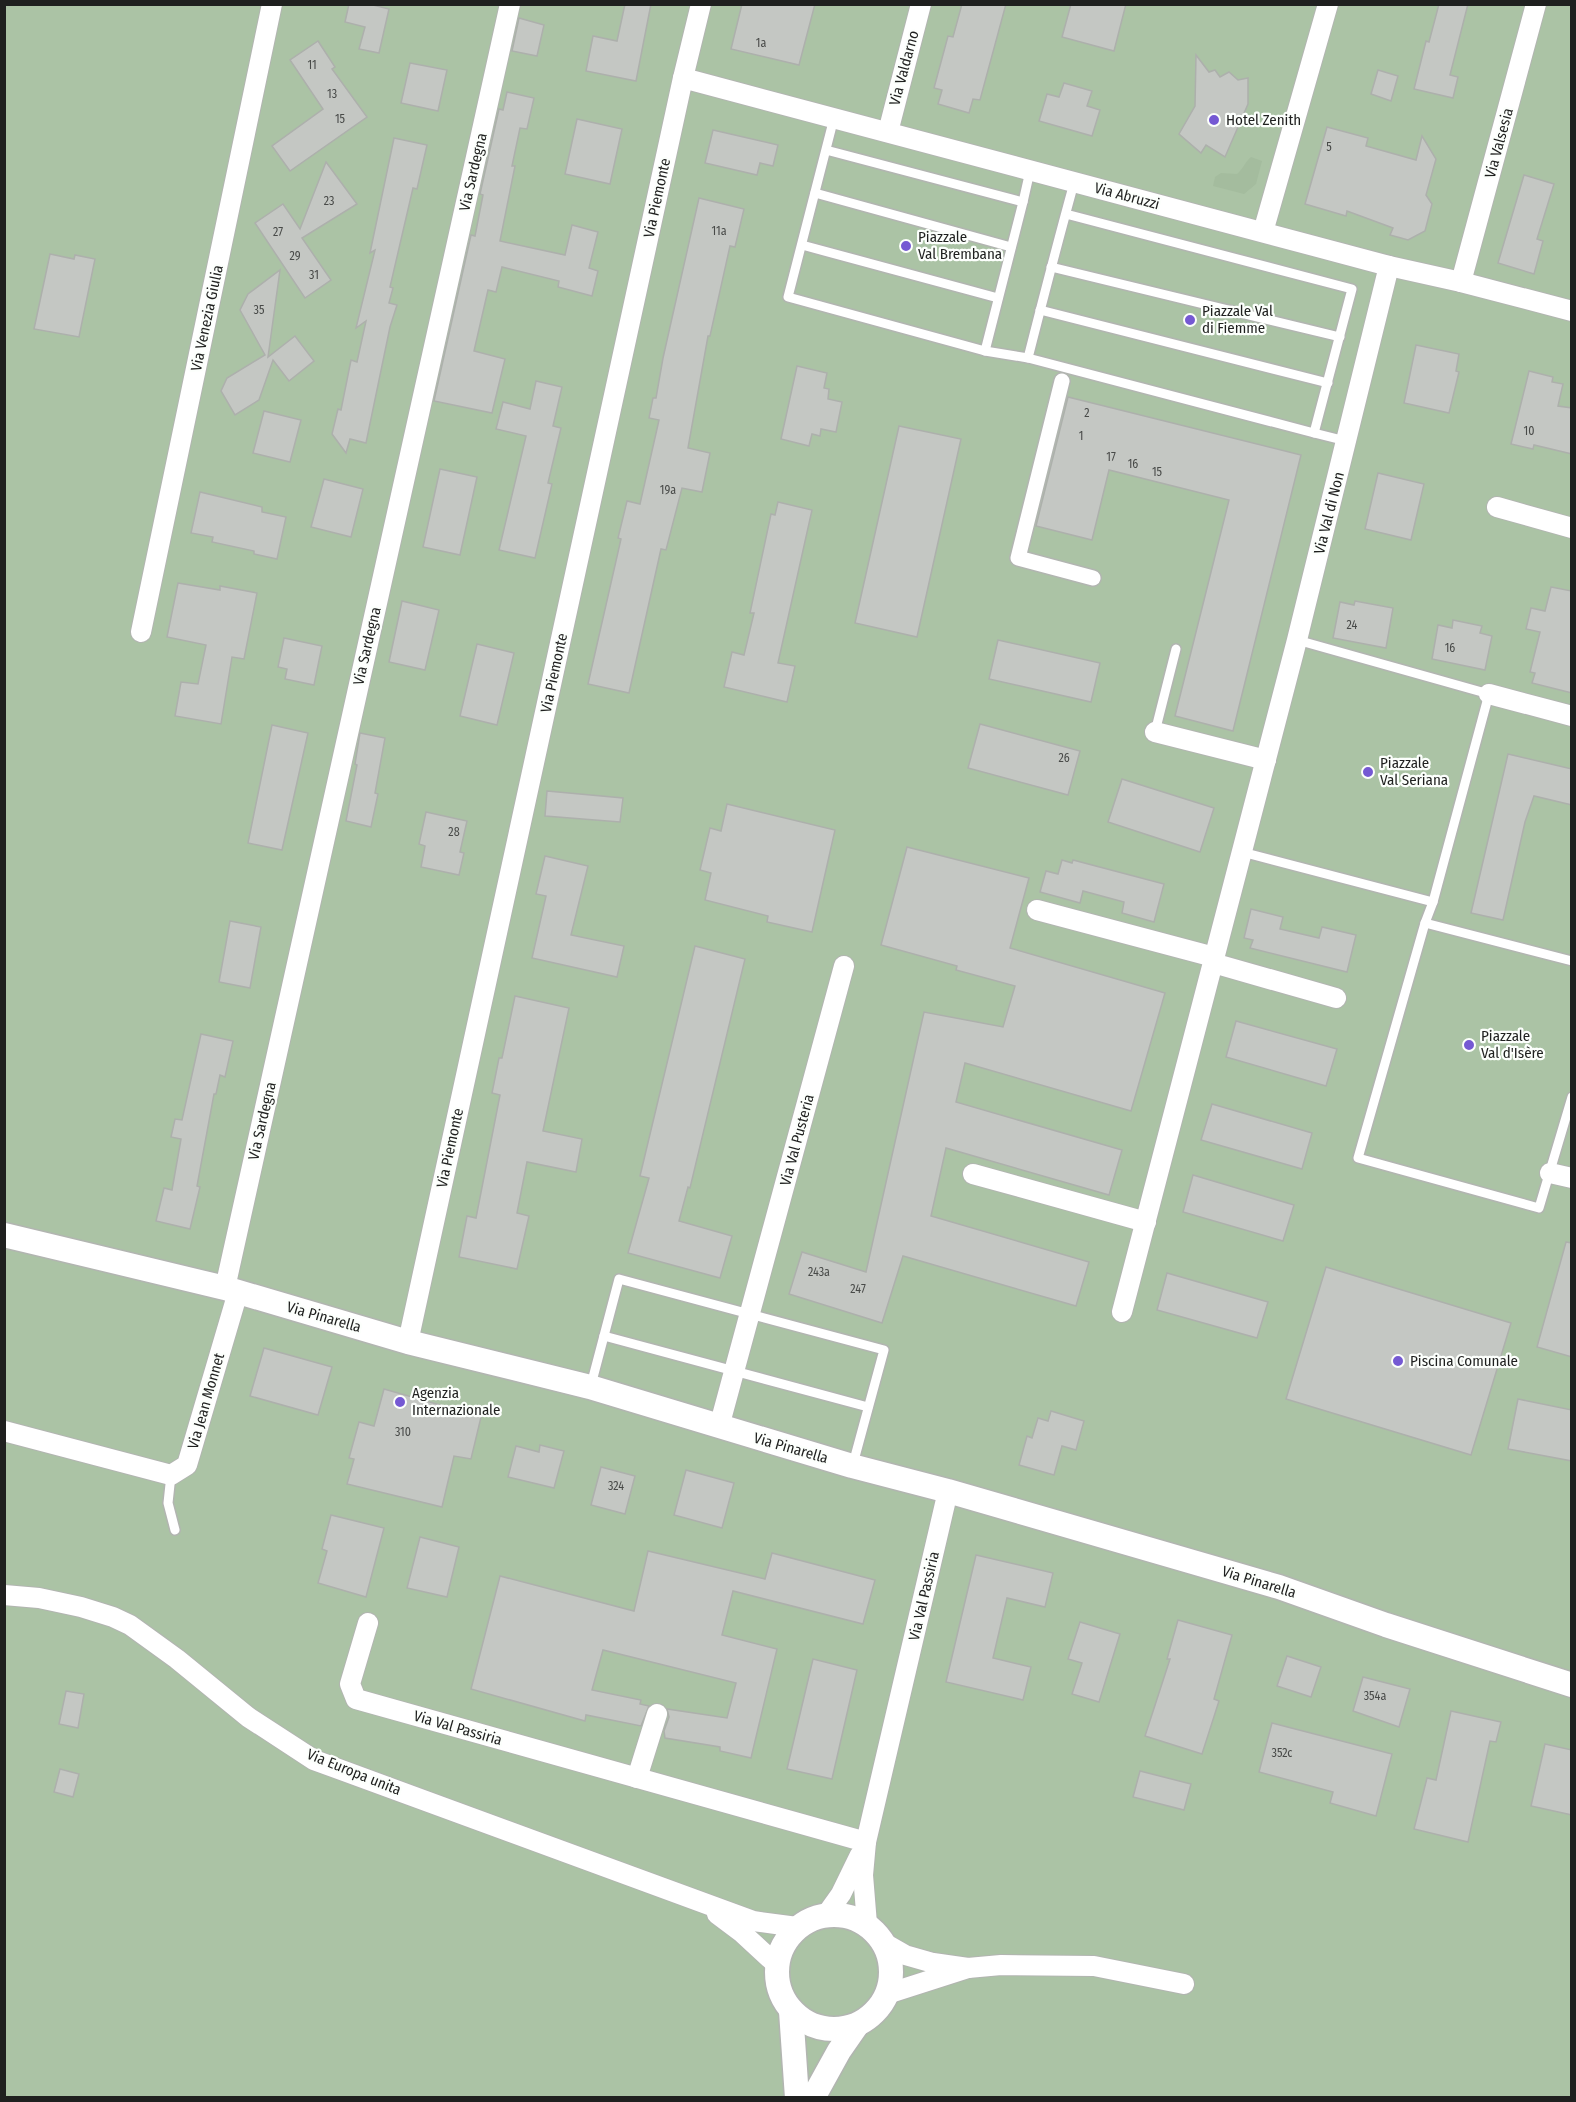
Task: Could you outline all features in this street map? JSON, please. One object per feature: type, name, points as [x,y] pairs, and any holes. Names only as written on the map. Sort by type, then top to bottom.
[{"type":"street","name":"Via Venezia Giulia","points":[[141,632],[272,4]]},
{"type":"street","name":"Via Sardegna","points":[[232,1290],[510,4]]},
{"type":"street","name":"Via Piemonte","points":[[408,1341],[701,4]]},
{"type":"street","name":"Via Valdarno","points":[[888,132],[921,4]]},
{"type":"street","points":[[1263,232],[1328,4]]},
{"type":"street","name":"Via Valsesia","points":[[1461,282],[1536,4]]},
{"type":"street","name":"Via Abruzzi","points":[[683,78],[1030,171],[1053,180],[1074,183],[1389,266],[1572,311]]},
{"type":"street","name":"Via Val di Non","points":[[1122,1312],[1297,640],[1389,266]]},
{"type":"street","points":[[1062,381],[1018,558],[1093,578]]},
{"type":"street","points":[[1497,507],[1572,528]]},
{"type":"street","points":[[1489,694],[1572,716]]},
{"type":"street","points":[[1155,732],[1266,760]]},
{"type":"street","points":[[1037,910],[1214,960],[1336,998]]},
{"type":"street","name":"Via Val Pusteria","points":[[719,1427],[844,966]]},
{"type":"street","points":[[1550,1173],[1572,1178]]},
{"type":"street","points":[[973,1174],[1146,1222]]},
{"type":"street","name":"Via Pinarella","points":[[4,1235],[232,1290],[408,1341],[590,1387],[852,1466],[948,1491],[1279,1587],[1386,1625],[1572,1685]]},
{"type":"street","name":"Via Jean Monnet","points":[[171,1475],[187,1465],[232,1290]]},
{"type":"street","points":[[4,1431],[171,1475]]},
{"type":"street","name":"Via Val Passiria","points":[[867,1924],[863,1875],[866,1842],[948,1491]]},
{"type":"street","name":"Via Europa unita","points":[[4,1588],[81,1606],[130,1625],[177,1659],[248,1717],[314,1760],[696,1898],[753,1921],[797,1928]]},
{"type":"street","name":"Via Europa unita","points":[[4,1595],[39,1598]]},
{"type":"street","name":"Via Val Passiria","points":[[368,1623],[350,1684],[356,1700],[866,1842]]},
{"type":"street","points":[[637,1778],[657,1714]]},
{"type":"street","name":"Via Val Passiria","points":[[826,1915],[841,1894],[866,1842]]},
{"type":"street","name":"Via Europa unita","points":[[696,1898],[741,1932],[777,1965]]},
{"type":"street","points":[[813,2097],[838,2051],[857,2025],[880,2007],[887,1995],[891,1968],[884,1943],[867,1924],[840,1915],[826,1915],[811,1919],[787,1938],[780,1950],[777,1982],[782,1997],[791,2011],[805,2022],[822,2028],[840,2029],[857,2025]]},
{"type":"street","points":[[884,1943],[905,1955],[933,1963],[968,1968]]},
{"type":"street","points":[[887,1995],[968,1968],[1000,1965],[1094,1966],[1184,1984]]},
{"type":"street","points":[[791,2011],[797,2097]]},
{"type":"lane","points":[[834,118],[788,297],[985,351],[1028,358],[1346,441]]},
{"type":"lane","points":[[826,150],[1023,202]]},
{"type":"lane","points":[[985,351],[1030,171]]},
{"type":"lane","points":[[1028,358],[1074,183]]},
{"type":"lane","points":[[815,193],[1011,247]]},
{"type":"lane","points":[[1066,214],[1352,289],[1314,433]]},
{"type":"lane","points":[[802,244],[999,298]]},
{"type":"lane","points":[[1052,267],[1340,337]]},
{"type":"lane","points":[[1040,310],[1328,383]]},
{"type":"lane","points":[[1297,640],[1489,694],[1433,902],[1358,1158],[1539,1208],[1572,1097]]},
{"type":"lane","points":[[1155,732],[1176,649]]},
{"type":"lane","points":[[1242,852],[1433,902]]},
{"type":"lane","points":[[1425,923],[1572,961]]},
{"type":"lane","points":[[590,1387],[619,1279],[884,1350],[852,1466]]},
{"type":"lane","points":[[604,1336],[868,1407]]},
{"type":"lane","points":[[171,1475],[168,1503],[176,1530]]},
{"type":"shaded area","points":[[5,5],[1571,5],[1571,2097],[5,2097]]},
{"type":"shaded area","points":[[1251,157],[1262,161],[1256,184],[1244,194],[1213,186],[1215,177],[1221,173],[1237,174]]},
{"type":"building","points":[[349,4],[369,4],[389,9],[379,53],[359,49],[365,27],[345,22]]},
{"type":"building","points":[[625,4],[651,4],[636,81],[586,71],[593,36],[617,41]]},
{"type":"building","points":[[742,4],[815,4],[799,65],[731,49]]},
{"type":"building","points":[[962,4],[1006,4],[980,100],[973,99],[969,113],[938,104],[942,90],[934,88],[948,36],[953,37]]},
{"type":"building","points":[[1071,4],[1126,4],[1114,51],[1062,37]]},
{"type":"building","points":[[1439,4],[1468,4],[1450,75],[1458,77],[1453,98],[1414,89],[1426,41],[1429,42]]},
{"type":"building","points":[[519,18],[544,25],[537,56],[512,51]]},
{"type":"building","points":[[318,41],[335,67],[332,69],[367,117],[290,171],[272,146],[323,109],[290,60]]},
{"type":"building","name":"Hotel Zenith","points":[[1196,55],[1209,72],[1215,70],[1220,77],[1229,72],[1238,80],[1248,78],[1248,104],[1225,157],[1206,145],[1201,153],[1179,134],[1195,106]]},
{"type":"building","points":[[410,63],[447,70],[438,111],[401,103]]},
{"type":"building","points":[[1378,70],[1398,76],[1391,101],[1371,94]]},
{"type":"building","points":[[1064,83],[1092,91],[1087,106],[1100,110],[1092,136],[1039,121],[1047,94],[1059,97]]},
{"type":"building","points":[[507,92],[534,98],[527,129],[520,128],[500,241],[565,255],[572,225],[598,232],[589,268],[598,271],[592,296],[558,287],[559,281],[502,267],[496,292],[488,290],[474,351],[505,359],[492,413],[434,401],[471,235],[475,236],[483,195],[480,194],[499,109],[503,110]]},
{"type":"building","points":[[577,119],[622,129],[610,184],[565,174]]},
{"type":"building","points":[[1327,127],[1368,138],[1366,146],[1416,160],[1422,136],[1436,159],[1426,195],[1432,204],[1425,231],[1408,240],[1390,235],[1393,228],[1347,211],[1346,216],[1305,204]]},
{"type":"building","points":[[713,130],[778,145],[773,166],[760,163],[757,175],[705,163]]},
{"type":"building","points":[[394,138],[427,145],[417,189],[413,188],[390,287],[393,288],[389,303],[397,305],[390,327],[366,443],[350,439],[346,453],[332,434],[338,409],[341,410],[351,360],[357,362],[366,321],[356,328],[375,250],[370,253]]},
{"type":"building","points":[[326,162],[357,204],[302,238],[331,280],[305,298],[255,223],[283,204],[300,229]]},
{"type":"building","points":[[1524,175],[1554,184],[1537,239],[1543,241],[1534,274],[1498,263]]},
{"type":"building","points":[[699,198],[744,209],[735,247],[730,246],[710,336],[708,336],[688,448],[710,453],[702,492],[682,488],[666,550],[661,549],[629,693],[588,684],[621,539],[618,538],[627,501],[640,504],[659,420],[649,418],[653,398],[656,398]]},
{"type":"building","points":[[50,254],[74,259],[75,255],[95,259],[79,337],[34,329]]},
{"type":"building","points":[[280,270],[268,357],[295,336],[314,361],[289,381],[273,360],[259,400],[235,415],[221,391],[227,378],[265,355],[240,310],[248,294]]},
{"type":"building","points":[[1416,345],[1459,354],[1456,371],[1459,372],[1449,413],[1404,403]]},
{"type":"building","points":[[797,366],[827,373],[824,388],[829,389],[828,399],[842,402],[836,432],[821,429],[820,436],[812,434],[809,446],[781,439]]},
{"type":"building","points":[[1529,371],[1553,377],[1552,382],[1563,384],[1558,406],[1572,408],[1572,454],[1534,445],[1533,449],[1511,444]]},
{"type":"building","points":[[536,381],[562,387],[553,426],[561,428],[548,483],[552,484],[535,558],[499,550],[526,436],[496,429],[503,402],[530,409]]},
{"type":"building","points":[[1068,397],[1301,455],[1233,731],[1175,716],[1229,500],[1109,470],[1092,540],[1036,526]]},
{"type":"building","points":[[264,411],[301,420],[290,462],[253,453]]},
{"type":"building","points":[[899,426],[961,439],[917,637],[855,623]]},
{"type":"building","points":[[440,469],[477,477],[460,555],[423,547]]},
{"type":"building","points":[[1378,473],[1424,484],[1411,540],[1365,529]]},
{"type":"building","points":[[324,479],[363,489],[351,537],[311,527]]},
{"type":"building","points":[[200,492],[262,507],[262,512],[286,517],[277,559],[254,554],[254,551],[212,542],[213,537],[191,533]]},
{"type":"building","points":[[778,502],[812,510],[778,663],[795,666],[787,702],[724,687],[732,652],[744,655],[754,613],[750,613],[771,514],[775,515]]},
{"type":"building","points":[[178,583],[220,590],[220,586],[257,593],[244,659],[232,657],[221,724],[175,716],[181,682],[198,684],[206,645],[167,637]]},
{"type":"building","points":[[1551,587],[1572,591],[1572,693],[1532,683],[1535,673],[1530,672],[1540,632],[1526,629],[1531,608],[1545,611]]},
{"type":"building","points":[[402,601],[439,610],[425,670],[389,662]]},
{"type":"building","points":[[1355,601],[1393,608],[1386,648],[1333,638],[1340,602],[1354,605]]},
{"type":"building","points":[[1453,620],[1482,626],[1480,633],[1492,636],[1485,670],[1432,659],[1438,625],[1452,628]]},
{"type":"building","points":[[284,638],[322,646],[314,685],[285,679],[287,669],[278,667]]},
{"type":"building","points":[[998,640],[1100,663],[1091,702],[989,679]]},
{"type":"building","points":[[477,644],[514,653],[497,725],[460,716]]},
{"type":"building","points":[[980,724],[1080,751],[1068,795],[968,768]]},
{"type":"building","points":[[272,725],[308,733],[282,850],[248,843]]},
{"type":"building","points":[[360,733],[385,738],[371,827],[346,821],[357,765],[355,764]]},
{"type":"building","points":[[1508,754],[1572,769],[1572,805],[1534,796],[1525,822],[1503,920],[1471,913]]},
{"type":"building","points":[[1122,779],[1214,808],[1200,852],[1108,822]]},
{"type":"building","points":[[547,791],[623,798],[620,822],[545,816]]},
{"type":"building","points":[[727,804],[835,830],[812,932],[767,922],[768,916],[705,900],[711,873],[700,870],[710,828],[721,831]]},
{"type":"building","points":[[426,812],[467,821],[460,852],[464,853],[459,875],[421,867],[425,846],[419,844]]},
{"type":"building","points":[[907,847],[1029,878],[1010,948],[1165,993],[1131,1111],[965,1063],[956,1102],[1122,1150],[1109,1195],[946,1148],[931,1216],[1089,1262],[1076,1306],[903,1256],[882,1323],[789,1294],[802,1252],[866,1272],[924,1012],[1003,1027],[1015,986],[956,970],[957,966],[881,945]]},
{"type":"building","points":[[545,856],[588,866],[571,935],[624,946],[617,977],[532,958],[546,896],[536,894]]},
{"type":"building","points":[[1062,860],[1072,863],[1073,860],[1164,884],[1154,922],[1122,913],[1124,902],[1083,891],[1080,903],[1040,892],[1046,871],[1058,874]]},
{"type":"building","points":[[1251,909],[1283,917],[1280,929],[1319,938],[1322,927],[1356,935],[1347,972],[1250,948],[1253,940],[1244,938]]},
{"type":"building","points":[[230,921],[261,927],[250,988],[219,982]]},
{"type":"building","points":[[695,946],[745,959],[690,1188],[688,1187],[679,1221],[732,1236],[720,1278],[628,1253],[649,1178],[640,1176]]},
{"type":"building","points":[[515,996],[569,1008],[543,1131],[582,1139],[576,1172],[527,1162],[517,1213],[529,1216],[517,1269],[459,1257],[467,1216],[476,1218],[500,1095],[492,1093]]},
{"type":"building","points":[[1236,1021],[1337,1049],[1326,1086],[1226,1057]]},
{"type":"building","points":[[201,1034],[233,1041],[225,1077],[220,1075],[216,1094],[214,1094],[197,1186],[200,1187],[190,1229],[156,1221],[164,1188],[172,1190],[181,1139],[171,1137],[175,1119],[182,1120]]},
{"type":"building","points":[[1212,1104],[1312,1133],[1302,1169],[1201,1140]]},
{"type":"building","points":[[1193,1175],[1294,1205],[1283,1241],[1183,1212]]},
{"type":"building","points":[[1566,1242],[1572,1243],[1572,1357],[1537,1347]]},
{"type":"building","name":"Piscina Comunale","points":[[1326,1267],[1511,1323],[1471,1455],[1286,1399]]},
{"type":"building","points":[[1167,1273],[1268,1302],[1257,1338],[1157,1310]]},
{"type":"building","points":[[264,1348],[332,1367],[318,1415],[250,1396]]},
{"type":"building","points":[[384,1389],[447,1407],[482,1413],[471,1459],[454,1456],[442,1507],[347,1484],[354,1459],[349,1458],[359,1422],[374,1426]]},
{"type":"building","points":[[1518,1399],[1572,1410],[1572,1461],[1508,1449]]},
{"type":"building","points":[[1051,1411],[1084,1421],[1076,1450],[1062,1446],[1054,1475],[1019,1465],[1027,1436],[1032,1438],[1038,1418],[1048,1421]]},
{"type":"building","points":[[540,1445],[564,1451],[554,1488],[508,1477],[516,1446],[539,1452]]},
{"type":"building","points":[[601,1467],[635,1476],[625,1514],[591,1505]]},
{"type":"building","points":[[686,1470],[734,1483],[722,1528],[674,1515]]},
{"type":"building","points":[[331,1515],[384,1528],[366,1597],[318,1583],[327,1551],[322,1549]]},
{"type":"building","points":[[420,1537],[459,1547],[447,1597],[407,1588]]},
{"type":"building","points":[[648,1551],[765,1579],[772,1553],[875,1580],[863,1624],[733,1591],[722,1635],[777,1649],[751,1758],[720,1751],[720,1747],[665,1738],[664,1731],[669,1717],[667,1709],[727,1718],[736,1683],[603,1650],[592,1690],[641,1700],[640,1704],[649,1706],[641,1726],[586,1715],[585,1721],[471,1689],[500,1576],[634,1611]]},
{"type":"building","points":[[976,1555],[1053,1573],[1045,1607],[1007,1598],[993,1658],[1031,1667],[1023,1700],[946,1682]]},
{"type":"building","points":[[1178,1620],[1232,1635],[1214,1699],[1219,1701],[1202,1754],[1145,1736],[1170,1659],[1167,1659]]},
{"type":"building","points":[[1080,1622],[1120,1634],[1099,1702],[1072,1694],[1082,1663],[1068,1659]]},
{"type":"building","points":[[1287,1656],[1321,1667],[1311,1697],[1277,1686]]},
{"type":"building","points":[[813,1659],[857,1670],[832,1779],[787,1769]]},
{"type":"building","points":[[1363,1677],[1410,1689],[1399,1727],[1353,1711]]},
{"type":"building","points":[[66,1691],[84,1694],[78,1728],[59,1724]]},
{"type":"building","points":[[1451,1711],[1501,1722],[1496,1742],[1490,1741],[1468,1842],[1414,1829],[1427,1778],[1436,1780]]},
{"type":"building","points":[[1272,1723],[1392,1754],[1376,1816],[1330,1803],[1333,1792],[1259,1772]]},
{"type":"building","points":[[1545,1744],[1572,1750],[1572,1815],[1531,1806]]},
{"type":"building","points":[[60,1769],[79,1774],[73,1797],[54,1792]]},
{"type":"building","points":[[1140,1771],[1191,1784],[1184,1810],[1133,1797]]},
{"type":"place","name":"Hotel Zenith","points":[[1214,120]]},
{"type":"place","name":"Piazzale Val Brembana","points":[[906,246]]},
{"type":"place","name":"Piazzale Val di Fiemme","points":[[1190,320]]},
{"type":"place","name":"Piazzale Val Seriana","points":[[1368,772]]},
{"type":"place","name":"Piazzale Val d'Isère","points":[[1469,1045]]},
{"type":"place","name":"Piscina Comunale","points":[[1398,1361]]},
{"type":"place","name":"Agenzia Internazionale","points":[[400,1402]]}]
